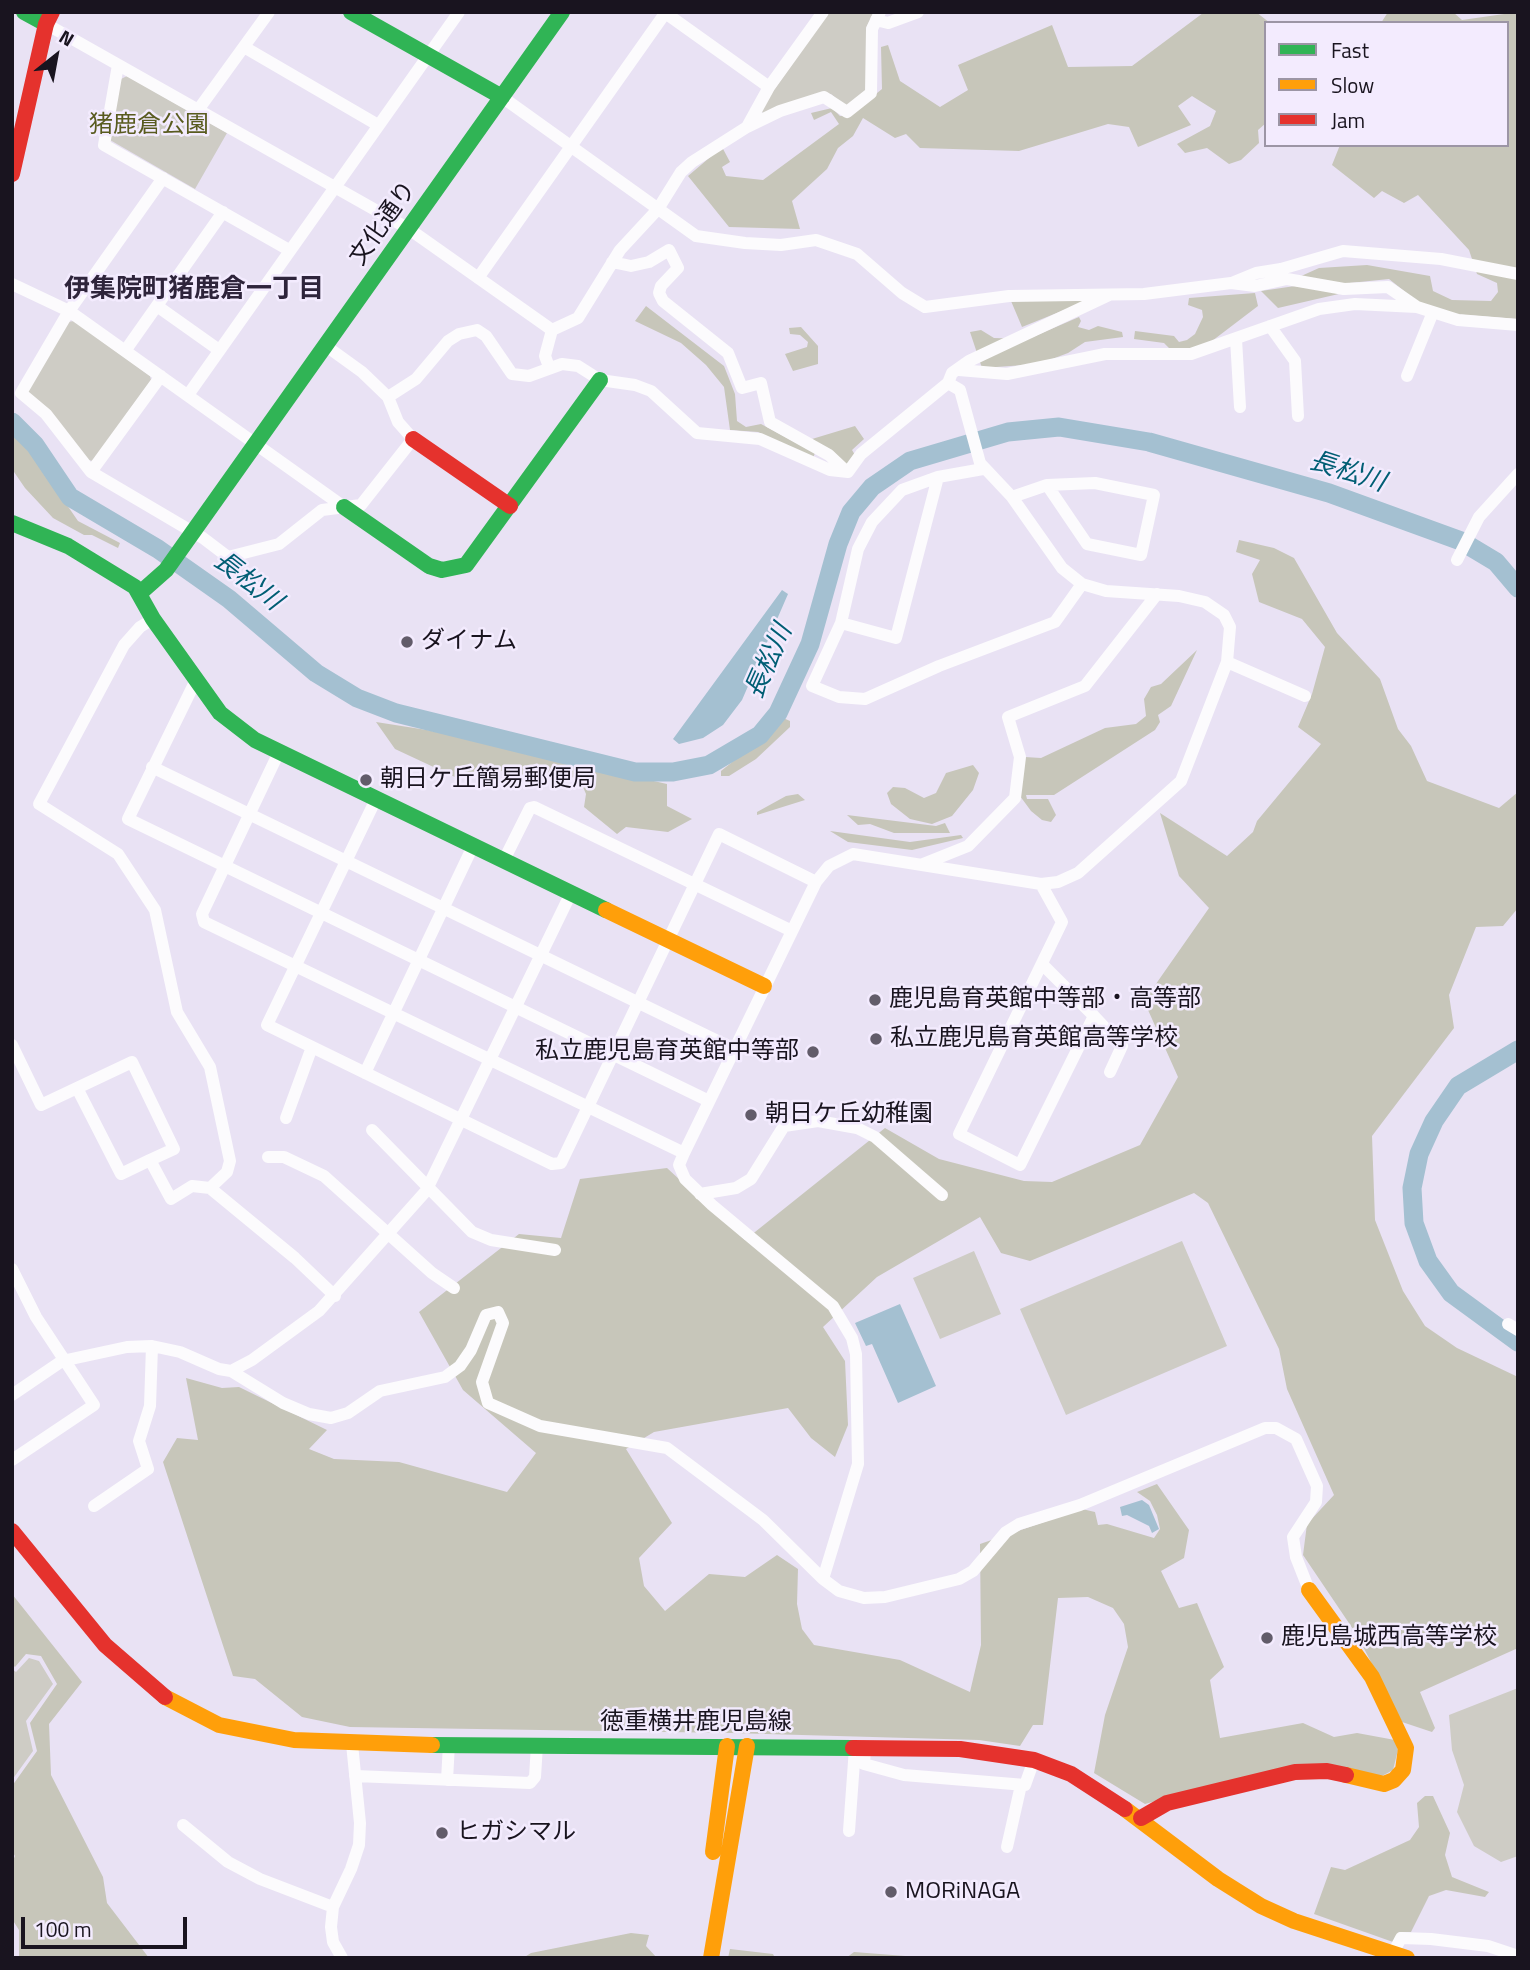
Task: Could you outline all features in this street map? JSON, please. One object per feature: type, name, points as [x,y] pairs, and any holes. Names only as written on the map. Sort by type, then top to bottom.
[{"type":"main road","points":[[12,174],[49,18],[24,12]]},
{"type":"main road","points":[[351,12],[502,97]]},
{"type":"main road","name":"文化通り","points":[[140,593],[166,570],[562,12]]},
{"type":"main road","points":[[344,507],[429,566],[442,570],[456,569],[472,559],[600,380]]},
{"type":"main road","points":[[413,439],[510,506]]},
{"type":"main road","points":[[12,523],[91,558],[129,581],[140,593],[153,619],[196,680],[232,724],[279,752],[764,986]]},
{"type":"main road","name":"徳重横井鹿児島線","points":[[12,1531],[105,1644],[158,1693],[219,1725],[293,1740],[352,1744],[960,1749],[1034,1760],[1071,1774],[1141,1818],[1218,1879],[1261,1906],[1294,1921],[1400,1955]]},
{"type":"main road","points":[[1141,1818],[1167,1803],[1296,1772],[1327,1771],[1384,1784],[1394,1780],[1403,1770],[1406,1748],[1372,1677],[1309,1590]]},
{"type":"main road","points":[[711,1956],[713,1848],[727,1746]]},
{"type":"main road","points":[[711,1956],[747,1746]]},
{"type":"street","points":[[198,110],[269,12]]},
{"type":"street","points":[[188,395],[459,12]]},
{"type":"street","points":[[747,127],[769,88],[823,12]]},
{"type":"street","points":[[552,330],[578,318],[612,262],[658,209],[681,172],[692,162],[747,127],[780,111],[824,97],[843,112],[847,112],[872,93],[872,29],[878,16],[888,23],[918,12]]},
{"type":"street","points":[[478,278],[665,13],[769,88]]},
{"type":"street","points":[[49,18],[118,65],[409,229],[552,330]]},
{"type":"street","points":[[244,47],[378,125]]},
{"type":"street","points":[[118,65],[104,145],[289,250]]},
{"type":"street","points":[[502,97],[572,145],[684,230],[713,240],[781,245],[816,240],[857,254],[902,293],[925,307],[1009,296],[1144,294],[1231,283],[1255,286],[1287,279],[1344,289],[1388,287],[1417,307]]},
{"type":"street","points":[[163,178],[69,311],[21,393],[46,414],[91,472],[228,557],[279,544],[322,510],[361,505],[413,439],[398,422],[388,397],[362,372],[326,346]]},
{"type":"street","points":[[125,351],[223,212]]},
{"type":"street","points":[[612,262],[631,266],[649,262],[669,250],[678,268],[661,286],[659,293],[663,301],[727,353],[742,388],[761,383],[770,422],[829,455],[848,472]]},
{"type":"street","points":[[1231,283],[1256,273],[1281,270],[1343,251],[1441,259],[1518,274]]},
{"type":"street","points":[[12,284],[69,311],[344,507]]},
{"type":"street","points":[[848,472],[878,439],[948,383],[952,373],[969,360],[1114,293]]},
{"type":"street","points":[[959,370],[1007,373],[1105,354],[1192,354],[1319,309],[1378,303],[1417,307],[1458,320],[1518,325]]},
{"type":"street","points":[[157,306],[219,350]]},
{"type":"street","points":[[1407,376],[1433,312]]},
{"type":"street","points":[[1270,326],[1295,361],[1298,416]]},
{"type":"street","points":[[388,397],[416,379],[442,345],[471,330],[486,335],[512,374],[529,376],[549,367],[568,363],[600,380],[635,385],[651,391],[686,426],[697,433],[760,439],[830,470],[848,472]]},
{"type":"street","points":[[549,367],[545,356],[552,330]]},
{"type":"street","points":[[1236,339],[1240,407]]},
{"type":"street","points":[[91,472],[160,376]]},
{"type":"street","points":[[823,1579],[858,1464],[856,1354],[852,1338],[833,1306],[685,1179],[679,1165],[684,1153],[816,882],[830,866],[853,854],[1041,884],[1058,882],[1078,873],[1181,781],[1227,662],[1230,627],[1224,615],[1205,602],[1157,594],[1106,591],[1082,584],[1062,568],[1012,497],[981,466],[960,390],[948,383]]},
{"type":"street","points":[[981,466],[902,490],[872,522],[858,549],[841,623],[812,686],[839,697],[865,699],[939,666],[1055,622],[1082,584]]},
{"type":"street","points":[[1459,557],[1477,522],[1518,474]]},
{"type":"street","points":[[841,623],[896,638],[938,477]]},
{"type":"street","points":[[1012,497],[1047,485],[1095,482],[1154,495],[1141,555],[1087,544],[1047,485]]},
{"type":"street","points":[[922,864],[968,846],[1015,798],[1020,757],[1009,718],[1085,686],[1157,594]]},
{"type":"street","points":[[153,619],[140,627],[124,645],[39,804],[118,855],[155,910],[177,1012],[210,1067],[230,1161],[227,1172],[210,1188]]},
{"type":"street","points":[[1227,662],[1305,696]]},
{"type":"street","points":[[196,680],[128,819],[709,1101]]},
{"type":"street","points":[[279,752],[202,914],[204,922],[684,1153]]},
{"type":"street","points":[[152,767],[734,1049]]},
{"type":"street","points":[[376,799],[267,1025],[552,1164],[561,1163],[719,834],[816,882]]},
{"type":"street","points":[[504,860],[530,808],[534,807],[792,931]]},
{"type":"street","points":[[365,1073],[474,846]]},
{"type":"street","points":[[1041,884],[1062,922],[959,1134],[1020,1165],[1094,1016]]},
{"type":"street","points":[[232,1371],[274,1344],[335,1296],[428,1187],[571,893]]},
{"type":"street","points":[[1042,964],[1122,1046],[1110,1072]]},
{"type":"street","points":[[12,1045],[41,1105],[132,1062],[174,1149],[121,1174],[77,1088]]},
{"type":"street","points":[[286,1118],[313,1047]]},
{"type":"street","points":[[700,1194],[736,1188],[751,1179],[783,1126],[818,1121],[846,1125],[875,1137],[942,1195]]},
{"type":"street","points":[[372,1130],[472,1232],[491,1240],[555,1250]]},
{"type":"street","points":[[268,1157],[285,1157],[324,1175],[454,1289]]},
{"type":"street","points":[[150,1160],[171,1199],[192,1186],[210,1188],[295,1258],[335,1296]]},
{"type":"street","points":[[12,1269],[22,1293],[62,1361],[94,1405],[12,1460]]},
{"type":"street","points":[[12,1395],[62,1361],[127,1347],[152,1346],[180,1352],[219,1369],[232,1371],[283,1403],[309,1414],[331,1418],[348,1413],[380,1391],[445,1377],[460,1366],[471,1350],[486,1315],[498,1312],[503,1323],[482,1382],[488,1403],[540,1426],[667,1448],[763,1520],[823,1579],[839,1591],[864,1598],[885,1597],[959,1579],[973,1571],[1006,1532],[1019,1524],[1080,1506],[1265,1428],[1276,1428],[1296,1439],[1317,1486],[1316,1502],[1293,1537],[1296,1557],[1309,1590]]},
{"type":"street","points":[[94,1506],[148,1469],[139,1441],[150,1406],[152,1346]]},
{"type":"street","points":[[342,1958],[333,1942],[333,1907],[359,1845],[360,1823],[352,1744]]},
{"type":"street","points":[[447,1780],[449,1744]]},
{"type":"street","points":[[355,1776],[530,1783],[536,1777],[537,1745]]},
{"type":"street","points":[[860,1748],[864,1764],[904,1775],[1021,1785],[1025,1785],[1034,1760]]},
{"type":"street","points":[[849,1831],[860,1748]]},
{"type":"street","points":[[1007,1847],[1021,1785]]},
{"type":"street","points":[[183,1825],[228,1862],[260,1879],[333,1907]]},
{"type":"street","points":[[1400,1955],[1401,1938],[1488,1946],[1518,1956]]},
{"type":"green space","points":[[828,12],[874,12],[866,28],[869,48],[867,93],[847,108],[831,94],[764,114],[760,110]]},
{"type":"green space","name":"猪鹿倉公園","points":[[127,76],[227,133],[195,189],[110,140],[121,79]]},
{"type":"green space","points":[[74,321],[150,376],[151,380],[93,461],[88,460],[27,391],[68,322]]},
{"type":"green space","points":[[1182,1241],[1227,1346],[1066,1415],[1020,1309]]},
{"type":"green space","points":[[974,1251],[1001,1314],[940,1339],[913,1278]]},
{"type":"green space","points":[[29,1658],[39,1661],[53,1684],[26,1721],[33,1751],[12,1780],[12,1669],[16,1672]]},
{"type":"green space","points":[[1518,1688],[1518,1856],[1501,1862],[1474,1846],[1457,1812],[1464,1785],[1452,1750],[1449,1715]]},
{"type":"shaded area","points":[[1256,12],[1267,21],[1264,21],[1264,125],[1258,130],[1259,143],[1241,160],[1229,164],[1207,148],[1185,153],[1177,144],[1210,126],[1216,111],[1192,96],[1178,106],[1191,125],[1138,147],[1129,127],[1108,124],[1019,151],[920,148],[906,134],[895,138],[863,118],[853,136],[838,148],[827,169],[792,201],[800,229],[729,227],[688,176],[722,147],[730,162],[722,167],[726,176],[763,180],[839,124],[831,112],[814,120],[811,113],[832,108],[840,116],[850,115],[882,89],[881,47],[888,45],[900,81],[940,107],[968,90],[958,65],[1052,25],[1068,67],[1132,66],[1203,13]]},
{"type":"shaded area","points":[[1388,12],[1453,12],[1462,20],[1518,12],[1518,319],[1452,314],[1418,302],[1389,279],[1340,284],[1299,277],[1319,268],[1367,265],[1430,276],[1433,291],[1452,300],[1491,301],[1498,292],[1497,283],[1477,274],[1469,250],[1418,195],[1404,203],[1382,191],[1374,198],[1332,165],[1339,147],[1509,147],[1509,21],[1382,21]]},
{"type":"shaded area","points":[[1295,286],[1343,293],[1278,308],[1261,291]]},
{"type":"shaded area","points":[[1255,293],[1258,306],[1212,341],[1198,348],[1171,350],[1164,343],[1134,339],[1135,331],[1174,336],[1179,342],[1187,340],[1195,334],[1203,317],[1202,310],[1188,305],[1189,298]]},
{"type":"shaded area","points":[[1094,298],[1022,327],[1011,301]]},
{"type":"shaded area","points":[[646,306],[724,366],[735,394],[737,421],[746,427],[761,424],[815,453],[813,458],[758,432],[730,430],[724,387],[706,365],[681,343],[635,321]]},
{"type":"shaded area","points":[[1079,317],[1081,321],[1078,327],[1089,330],[1098,326],[1122,332],[1123,337],[1085,342],[1068,353],[1039,364],[982,368],[970,332],[981,330],[994,338],[1028,339]]},
{"type":"shaded area","points":[[801,327],[818,346],[818,364],[793,371],[785,354],[807,347],[808,342],[800,335],[790,334],[789,328]]},
{"type":"shaded area","points":[[855,426],[864,439],[852,450],[855,455],[847,467],[812,439]]},
{"type":"shaded area","points":[[12,433],[34,457],[78,521],[120,543],[118,548],[92,535],[84,535],[53,518],[25,488],[12,469]]},
{"type":"shaded area","points":[[1239,540],[1274,548],[1294,558],[1337,633],[1380,679],[1398,729],[1411,746],[1427,781],[1499,808],[1518,792],[1518,908],[1503,926],[1476,927],[1449,995],[1454,1028],[1372,1136],[1375,1220],[1403,1291],[1425,1326],[1457,1348],[1518,1377],[1518,1648],[1420,1692],[1435,1728],[1432,1732],[1402,1722],[1357,1635],[1303,1555],[1307,1524],[1334,1495],[1287,1389],[1279,1349],[1208,1203],[1194,1193],[1030,1261],[1001,1253],[980,1217],[877,1277],[823,1327],[845,1361],[848,1425],[835,1457],[811,1438],[788,1408],[654,1432],[626,1449],[672,1523],[639,1558],[644,1586],[665,1611],[709,1574],[745,1577],[777,1555],[798,1569],[797,1604],[802,1629],[814,1645],[900,1660],[970,1692],[981,1645],[980,1544],[1082,1509],[1095,1512],[1098,1525],[1107,1524],[1154,1538],[1160,1529],[1157,1515],[1150,1501],[1137,1492],[1157,1484],[1189,1530],[1184,1558],[1161,1571],[1179,1608],[1197,1603],[1224,1667],[1210,1680],[1220,1738],[1303,1723],[1334,1737],[1357,1733],[1395,1740],[1398,1750],[1393,1770],[1382,1776],[1224,1782],[1145,1804],[1094,1773],[1105,1715],[1128,1647],[1124,1624],[1113,1608],[1088,1597],[1058,1598],[1043,1725],[1033,1725],[1020,1746],[979,1740],[350,1727],[302,1717],[255,1679],[233,1676],[163,1462],[177,1438],[198,1440],[186,1378],[222,1388],[239,1387],[327,1430],[309,1449],[334,1459],[399,1462],[507,1492],[536,1453],[463,1390],[419,1312],[519,1234],[561,1238],[580,1179],[667,1168],[745,1240],[885,1128],[939,1159],[1024,1181],[1052,1182],[1140,1145],[1178,1077],[1144,1001],[1209,908],[1179,876],[1160,813],[1227,856],[1253,832],[1257,821],[1321,744],[1298,727],[1312,694],[1325,647],[1302,619],[1259,602],[1252,574],[1260,560],[1236,552]]},
{"type":"shaded area","points":[[1197,650],[1171,706],[1158,715],[1160,722],[1155,730],[1054,795],[1026,795],[1027,799],[1048,799],[1056,815],[1051,822],[1042,820],[1031,811],[1020,796],[1025,757],[1041,758],[1105,728],[1136,724],[1146,716],[1144,699],[1151,687],[1161,684]]},
{"type":"shaded area","points":[[781,717],[790,721],[790,727],[756,759],[729,776],[721,776],[721,771],[771,731]]},
{"type":"shaded area","points":[[376,722],[427,730],[667,784],[667,806],[692,819],[668,832],[626,827],[617,834],[584,807],[586,794],[580,780],[563,774],[547,780],[491,769],[455,777],[395,749]]},
{"type":"shaded area","points":[[973,765],[979,773],[973,790],[952,816],[932,824],[910,819],[891,804],[887,793],[893,787],[905,788],[924,798],[936,793],[946,773]]},
{"type":"shaded area","points":[[798,794],[805,800],[757,815],[757,812],[786,796]]},
{"type":"shaded area","points":[[847,815],[936,826],[945,823],[950,833],[894,833],[870,824],[858,825]]},
{"type":"shaded area","points":[[830,831],[910,842],[961,835],[963,838],[912,850],[848,842]]},
{"type":"shaded area","points":[[12,1594],[82,1682],[49,1724],[51,1775],[103,1877],[107,1903],[149,1958],[19,1958],[19,1930],[12,1919],[12,1863],[15,1856],[12,1851],[12,1786],[37,1751],[30,1723],[57,1684],[41,1656],[26,1654],[15,1667],[12,1664]]},
{"type":"shaded area","points":[[1425,1796],[1433,1796],[1450,1833],[1445,1855],[1452,1877],[1489,1892],[1485,1897],[1446,1890],[1429,1896],[1411,1932],[1399,1932],[1393,1942],[1314,1914],[1331,1867],[1345,1870],[1410,1840],[1419,1827],[1417,1803]]},
{"type":"shaded area","points":[[631,1933],[649,1935],[646,1946],[657,1958],[523,1958],[531,1953]]},
{"type":"shaded area","points":[[730,1949],[773,1954],[775,1958],[728,1958]]},
{"type":"shaded area","points":[[854,1952],[931,1958],[846,1958]]},
{"type":"water","points":[[782,590],[788,594],[742,700],[723,725],[703,738],[679,744],[673,739]]},
{"type":"water","points":[[900,1304],[936,1386],[898,1403],[872,1344],[866,1346],[855,1323]]},
{"type":"water","points":[[1142,1500],[1149,1505],[1159,1529],[1152,1533],[1149,1526],[1127,1515],[1122,1516],[1120,1507]]},
{"type":"waterway","name":"長松川","points":[[12,422],[35,445],[70,497],[158,549],[229,599],[316,673],[357,698],[396,713],[635,772],[673,772],[709,765],[760,735],[778,713],[810,644],[838,544],[851,512],[872,487],[910,461],[1008,432],[1059,427],[1149,442],[1329,493],[1461,541],[1496,562],[1518,588]]},
{"type":"waterway","name":"長松川","points":[[1518,1050],[1458,1086],[1434,1121],[1419,1154],[1412,1188],[1414,1223],[1428,1261],[1451,1293],[1518,1342]]},
{"type":"traffic: fast","points":[[24,12],[46,24]]},
{"type":"traffic: fast","points":[[351,12],[502,97]]},
{"type":"traffic: fast","points":[[140,593],[166,570],[562,12]]},
{"type":"traffic: fast","points":[[344,507],[429,566],[442,570],[466,565],[600,380]]},
{"type":"traffic: fast","points":[[12,523],[68,546],[135,587],[153,619],[220,713],[255,740],[606,910]]},
{"type":"traffic: fast","points":[[432,1745],[853,1748]]},
{"type":"traffic: slow","points":[[606,910],[764,986]]},
{"type":"traffic: slow","points":[[1309,1590],[1372,1677],[1406,1748],[1403,1770],[1394,1780],[1384,1784],[1346,1775]]},
{"type":"traffic: slow","points":[[165,1697],[219,1725],[294,1740],[432,1745]]},
{"type":"traffic: slow","points":[[713,1852],[727,1746]]},
{"type":"traffic: slow","points":[[711,1958],[747,1746]]},
{"type":"traffic: slow","points":[[1125,1809],[1218,1879],[1261,1906],[1294,1921],[1407,1958]]},
{"type":"traffic: jam","points":[[12,174],[46,24],[52,12]]},
{"type":"traffic: jam","points":[[413,439],[510,506]]},
{"type":"traffic: jam","points":[[12,1531],[105,1645],[165,1697]]},
{"type":"traffic: jam","points":[[853,1748],[960,1749],[1034,1760],[1071,1774],[1125,1809]]},
{"type":"traffic: jam","points":[[1141,1818],[1167,1803],[1295,1772],[1327,1771],[1346,1775]]},
{"type":"place","name":"ダイナム","points":[[407,642]]},
{"type":"place","name":"朝日ケ丘簡易郵便局","points":[[366,780]]},
{"type":"place","name":"鹿児島育英館中等部・高等部","points":[[875,1000]]},
{"type":"place","name":"私立鹿児島育英館高等学校","points":[[876,1039]]},
{"type":"place","name":"私立鹿児島育英館中等部","points":[[813,1052]]},
{"type":"place","name":"朝日ケ丘幼稚園","points":[[751,1115]]},
{"type":"place","name":"鹿児島城西高等学校","points":[[1267,1638]]},
{"type":"place","name":"ヒガシマル","points":[[442,1833]]},
{"type":"place","name":"MORiNAGA","points":[[891,1892]]},
{"type":"district","name":"伊集院町猪鹿倉一丁目","points":[[194,291]]}]
